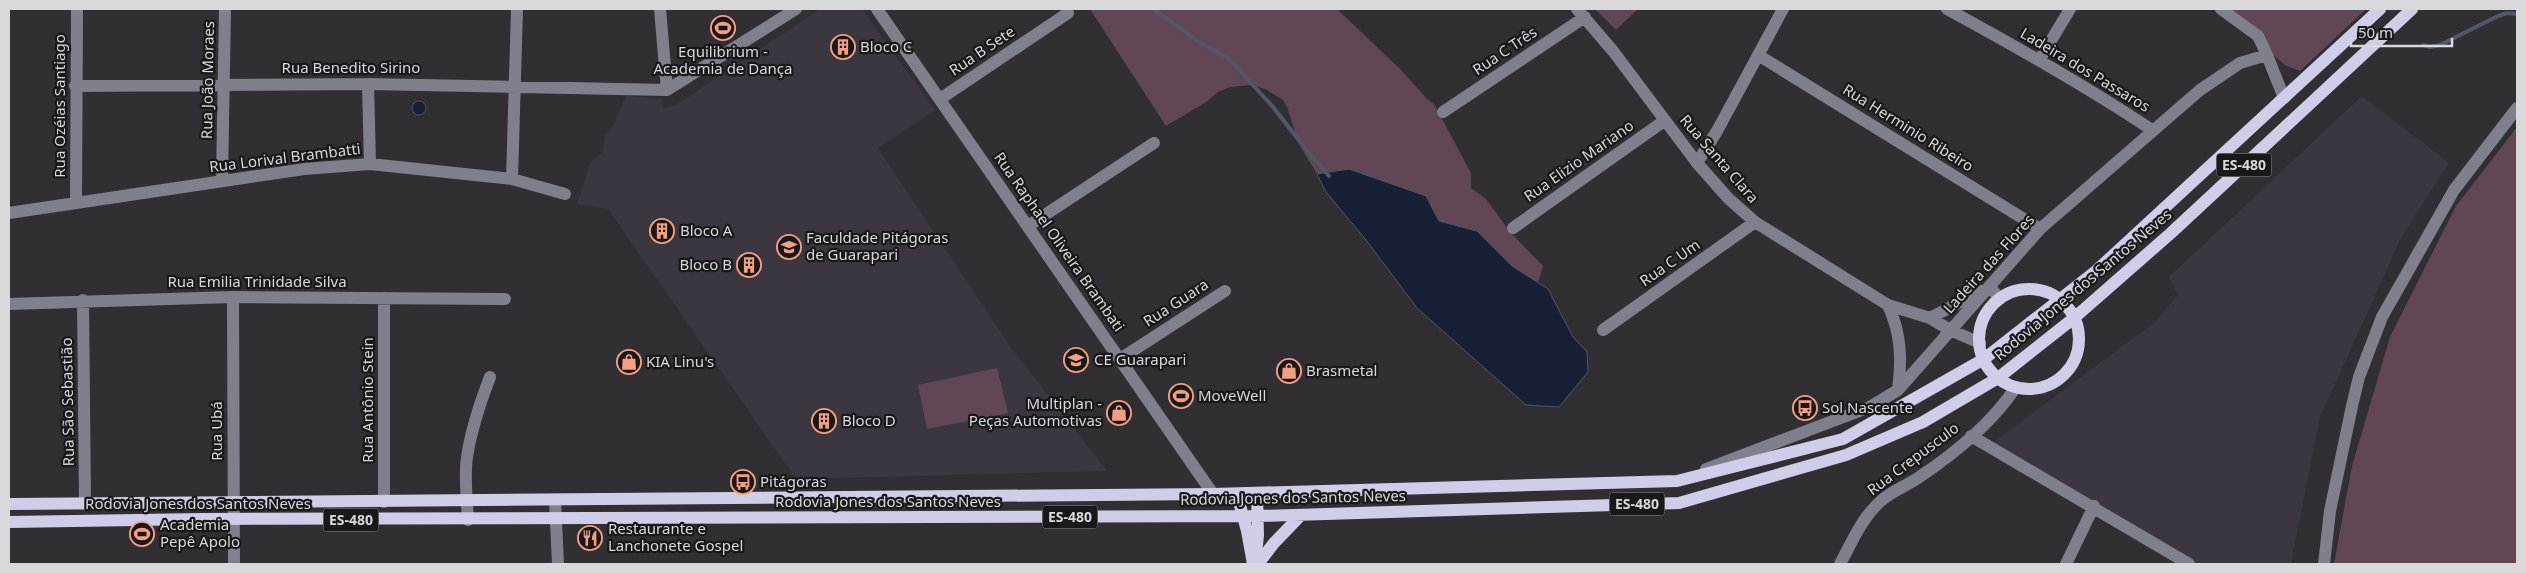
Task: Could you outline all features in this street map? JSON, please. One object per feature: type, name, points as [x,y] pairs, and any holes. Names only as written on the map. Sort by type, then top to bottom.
[{"type":"main road","name":"Rodovia Jones dos Santos Neves","points":[[9,504],[812,499],[1237,494],[1677,480],[1844,439],[1984,359],[2096,271],[2380,9]]},
{"type":"main road","name":"Rodovia Jones dos Santos Neves","points":[[9,522],[1258,516],[1679,502],[1846,455],[1923,422],[1998,378],[2074,318],[2171,233],[2412,9]]},
{"type":"main road","points":[[2028,289],[2042,291],[2060,300],[2074,318],[2078,332],[2078,347],[2073,363],[2053,383],[2032,389],[2016,387],[1998,378],[1984,359],[1980,343],[1980,329],[1985,316],[2000,299],[2013,292],[2028,289]]},
{"type":"main road","points":[[1255,564],[1258,516],[1257,493]]},
{"type":"main road","points":[[1237,494],[1255,564]]},
{"type":"main road","points":[[812,499],[812,518]]},
{"type":"main road","points":[[1255,564],[1301,515]]},
{"type":"street","name":"Rua Ozéias Santiago","points":[[76,204],[75,86],[77,9]]},
{"type":"street","name":"Rua João Moraes","points":[[222,181],[225,9]]},
{"type":"street","points":[[512,179],[513,86],[517,9]]},
{"type":"street","points":[[660,9],[668,90],[796,9]]},
{"type":"street","name":"Rua Raphael Oliveira Brambati","points":[[877,9],[1214,494]]},
{"type":"street","points":[[1697,163],[1717,131],[1782,9]]},
{"type":"street","name":"Ladeira dos Passaros","points":[[1947,9],[2040,59],[2152,130]]},
{"type":"street","points":[[2040,59],[2070,9]]},
{"type":"street","points":[[2221,9],[2258,36],[2284,98]]},
{"type":"street","name":"Rua B Sete","points":[[940,100],[1068,13]]},
{"type":"street","name":"Rua C Três","points":[[1443,112],[1581,13]]},
{"type":"street","name":"Rua Santa Clara","points":[[1581,13],[1613,51],[1697,163],[1728,198],[1755,222],[1888,305],[1930,318],[1950,330],[1980,343]]},
{"type":"street","name":"Rua Herminio Ribeiro","points":[[1758,55],[2040,229]]},
{"type":"street","name":"Ladeira das Flores","points":[[1677,480],[1870,407],[1898,390],[2040,229],[2200,90],[2232,68],[2267,55]]},
{"type":"street","name":"Rua Benedito Sirino","points":[[75,86],[368,84],[668,90]]},
{"type":"street","points":[[368,84],[370,164]]},
{"type":"street","points":[[2324,564],[2330,511],[2352,406],[2359,377],[2382,317],[2454,190],[2517,108]]},
{"type":"street","name":"Rua Elizio Mariano","points":[[1512,228],[1664,121]]},
{"type":"street","points":[[1028,226],[1154,142]]},
{"type":"street","name":"Rua Lorival Brambatti","points":[[9,213],[304,169],[370,164],[512,179],[565,194]]},
{"type":"street","name":"Rua C Um","points":[[1603,330],[1755,222]]},
{"type":"street","points":[[1930,318],[1990,287],[2000,299]]},
{"type":"street","name":"Rua Guara","points":[[1120,359],[1225,291]]},
{"type":"street","name":"Rua Emilia Trinidade Silva","points":[[9,304],[83,300],[233,297],[505,299]]},
{"type":"street","name":"Rua Ubá","points":[[233,297],[234,564]]},
{"type":"street","name":"Rua Antônio Stein","points":[[384,298],[384,502]]},
{"type":"street","name":"Rua São Sebastião","points":[[83,300],[85,504]]},
{"type":"street","points":[[1888,305],[1900,341],[1902,361],[1898,390]]},
{"type":"street","points":[[468,520],[467,457],[481,401],[490,377]]},
{"type":"street","name":"Rua Crepusculo","points":[[1840,564],[1863,521],[1882,500],[1918,478],[1971,436],[2005,404],[2016,387]]},
{"type":"street","points":[[1971,436],[2094,506],[2189,564]]},
{"type":"street","points":[[555,500],[558,564]]},
{"type":"street","points":[[2066,564],[2094,506]]},
{"type":"shaded area","name":"Faculdade Pitágoras de Guarapari","points":[[820,9],[862,9],[935,110],[878,148],[1013,350],[1107,471],[796,479],[608,209],[577,204],[591,161],[603,152],[605,134],[612,128],[626,96],[662,99],[664,108],[676,105]]},
{"type":"shaded area","points":[[1090,9],[1337,9],[1434,104],[1471,173],[1471,188],[1486,199],[1510,232],[1543,266],[1538,283],[1512,266],[1477,231],[1439,221],[1426,196],[1349,169],[1317,174],[1299,144],[1283,100],[1265,89],[1250,85],[1230,87],[1218,92],[1206,102],[1166,126]]},
{"type":"shaded area","points":[[1595,9],[1638,9],[1616,30]]},
{"type":"shaded area","points":[[2220,9],[2366,9],[2300,71],[2285,65]]},
{"type":"shaded area","points":[[2362,96],[2449,163],[2402,236],[2320,417],[2291,564],[2180,564],[1984,449],[2155,322],[2178,295],[2169,277]]},
{"type":"shaded area","points":[[2517,127],[2517,564],[2334,564],[2352,466],[2390,337],[2456,206]]},
{"type":"shaded area","points":[[997,368],[1008,413],[927,429],[918,385]]},
{"type":"water","points":[[419,101],[424,103],[426,108],[424,113],[419,115],[414,113],[412,108],[414,103]]},
{"type":"water","points":[[1349,169],[1426,196],[1439,221],[1477,231],[1512,266],[1548,289],[1573,337],[1587,352],[1588,372],[1559,407],[1526,405],[1417,308],[1366,240],[1326,192],[1317,174]]},
{"type":"waterway","points":[[1153,9],[1201,43],[1229,59],[1273,107],[1329,176]]},
{"type":"waterway","points":[[2423,45],[2430,47],[2440,45],[2498,16],[2507,13],[2517,14]]},
{"type":"place","name":"Equilibrium - Academia de Dança","points":[[723,28]]},
{"type":"place","name":"Bloco C","points":[[843,47]]},
{"type":"place","name":"Bloco A","points":[[662,231]]},
{"type":"place","name":"Faculdade Pitágoras de Guarapari","points":[[789,247]]},
{"type":"place","name":"Bloco B","points":[[749,265]]},
{"type":"place","name":"CE Guarapari","points":[[1076,360]]},
{"type":"place","name":"KIA Linu's","points":[[629,362]]},
{"type":"place","name":"Brasmetal","points":[[1289,371]]},
{"type":"place","name":"MoveWell","points":[[1181,396]]},
{"type":"place","name":"Sol Nascente","points":[[1805,408]]},
{"type":"place","name":"Multiplan - Peças Automotivas","points":[[1119,413]]},
{"type":"place","name":"Bloco D","points":[[824,421]]},
{"type":"place","name":"Pitágoras","points":[[743,482]]},
{"type":"place","name":"Academia Pepê Apolo","points":[[142,534]]},
{"type":"place","name":"Restaurante e Lanchonete Gospel","points":[[590,538]]}]
